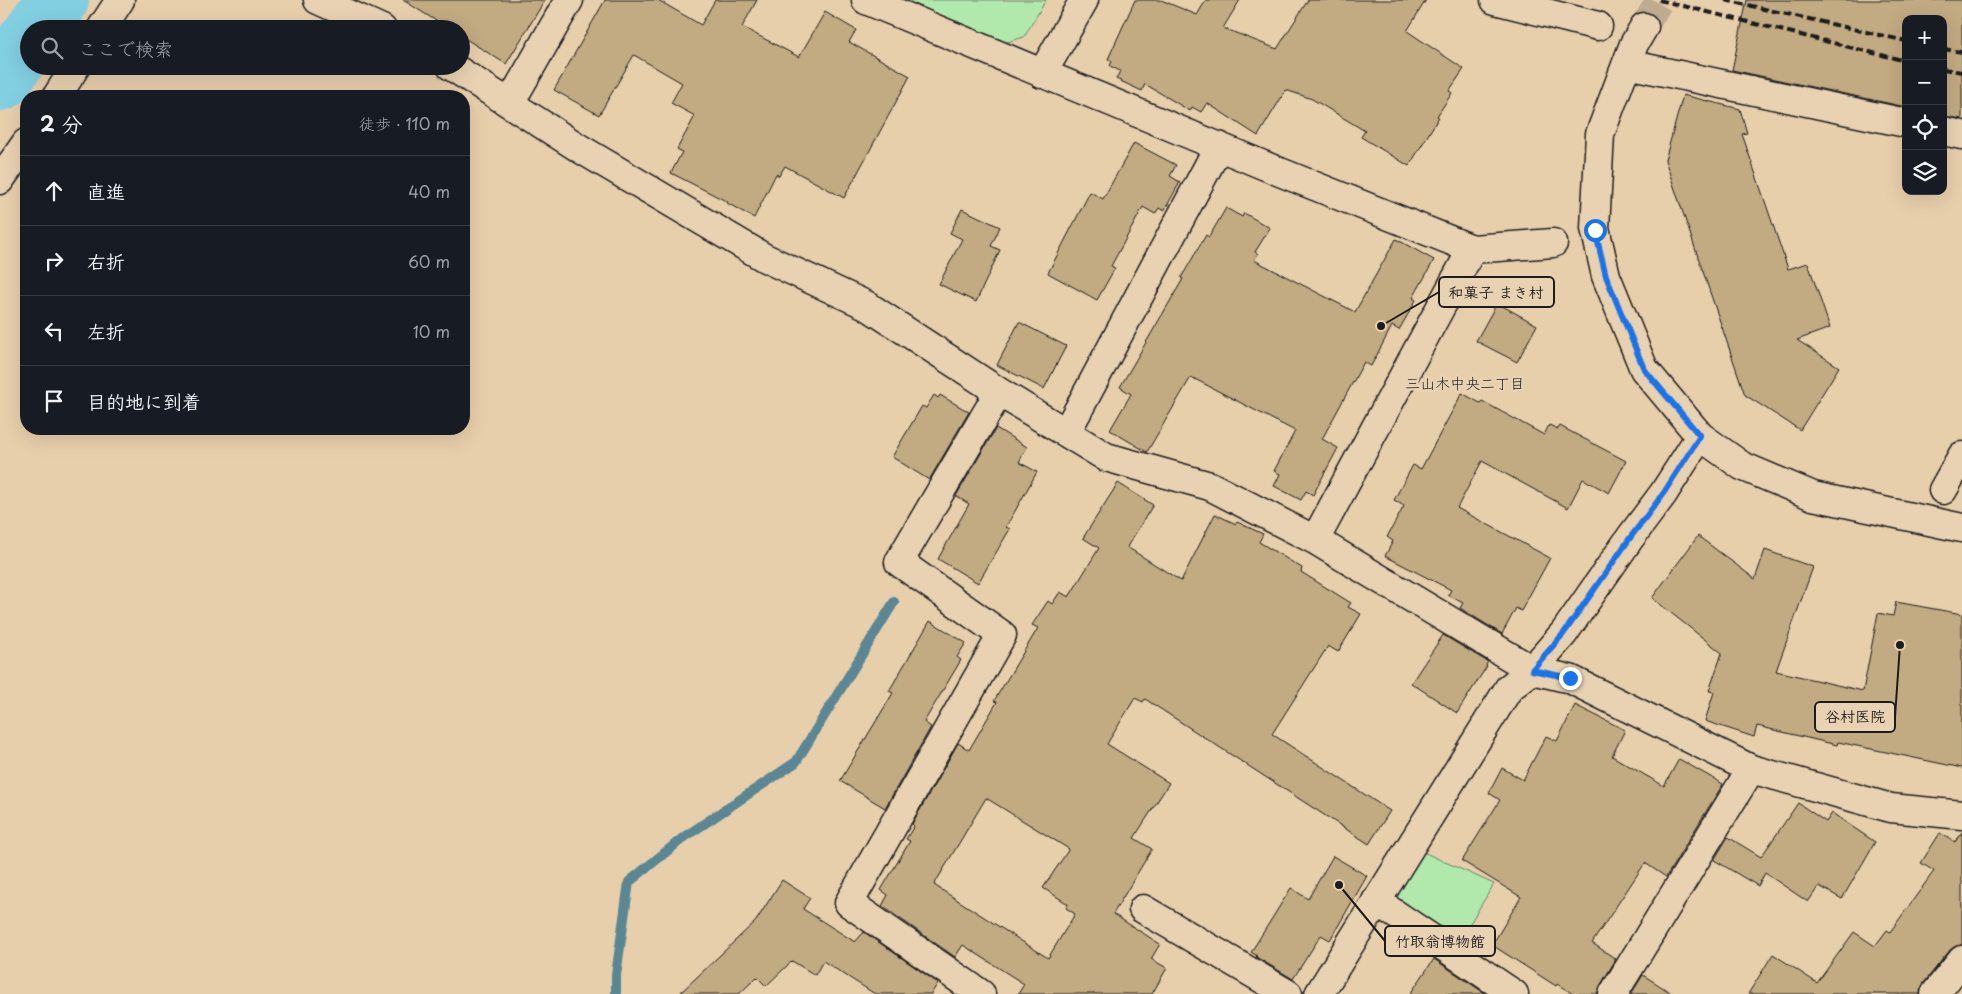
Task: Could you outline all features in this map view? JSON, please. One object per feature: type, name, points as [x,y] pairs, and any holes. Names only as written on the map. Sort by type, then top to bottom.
[{"type":"street","points":[[107,20],[120,0]]},
{"type":"street","points":[[318,0],[362,20]]},
{"type":"street","points":[[510,103],[569,0]]},
{"type":"street","points":[[866,0],[1042,74],[1472,249],[1553,243]]},
{"type":"street","points":[[1042,74],[1084,0]]},
{"type":"street","points":[[1495,0],[1598,26]]},
{"type":"street","points":[[1644,27],[1634,44],[1600,134],[1595,230],[1606,276],[1644,369],[1700,436],[1742,466],[1813,496],[1962,528]]},
{"type":"street","points":[[1626,64],[1902,122]]},
{"type":"street","points":[[61,90],[70,75]]},
{"type":"street","points":[[465,75],[579,148],[765,258],[866,306],[999,392],[1106,457],[1210,486],[1315,540],[1532,670],[1570,678],[1752,769],[1891,808],[1962,815]]},
{"type":"street","points":[[1947,132],[1962,135]]},
{"type":"street","points":[[1066,432],[1218,146]]},
{"type":"street","points":[[0,180],[20,152]]},
{"type":"street","points":[[1315,540],[1472,249]]},
{"type":"street","points":[[982,994],[849,903],[1002,635],[899,562],[999,392]]},
{"type":"street","points":[[1319,994],[1509,688],[1532,670],[1564,633],[1663,494],[1700,436]]},
{"type":"street","points":[[1943,490],[1962,456]]},
{"type":"street","points":[[1613,994],[1752,769]]},
{"type":"street","points":[[1376,901],[1514,994]]},
{"type":"street","points":[[1143,909],[1288,994]]},
{"type":"street","points":[[1935,994],[1962,960]]},
{"type":"green space","points":[[898,0],[1046,0],[1024,37],[1004,43]]},
{"type":"green space","points":[[1423,852],[1494,884],[1458,943],[1391,899]]},
{"type":"building","points":[[403,0],[545,0],[506,64],[470,42],[470,20],[435,20]]},
{"type":"building","points":[[605,0],[658,0],[701,25],[715,0],[757,0],[742,27],[799,57],[825,12],[856,30],[849,42],[910,76],[844,198],[785,166],[779,176],[776,174],[754,218],[728,202],[671,173],[682,152],[677,149],[695,116],[671,103],[682,83],[634,55],[599,115],[554,90]]},
{"type":"building","points":[[1135,0],[1161,0],[1197,15],[1206,0],[1240,0],[1223,28],[1277,49],[1308,0],[1426,0],[1407,31],[1464,69],[1449,91],[1452,93],[1409,166],[1361,137],[1365,131],[1312,99],[1286,90],[1258,136],[1207,103],[1201,112],[1192,107],[1190,111],[1145,84],[1142,91],[1116,79],[1120,71],[1110,66],[1112,61],[1108,59]]},
{"type":"building","points":[[1747,0],[1962,0],[1962,119],[1947,117],[1947,15],[1902,15],[1902,106],[1732,70]]},
{"type":"building","points":[[1683,95],[1740,109],[1747,133],[1742,134],[1788,269],[1808,263],[1830,328],[1797,340],[1839,367],[1800,430],[1745,395],[1665,160]]},
{"type":"building","points":[[1134,143],[1176,165],[1170,176],[1180,182],[1164,211],[1159,208],[1155,214],[1143,207],[1111,266],[1115,268],[1097,300],[1048,273],[1090,192],[1103,199]]},
{"type":"building","points":[[1226,208],[1242,217],[1244,213],[1270,228],[1255,252],[1258,254],[1254,260],[1355,312],[1396,239],[1434,260],[1413,298],[1416,300],[1399,330],[1392,326],[1371,366],[1364,362],[1322,439],[1338,448],[1313,495],[1306,491],[1301,500],[1274,486],[1280,474],[1274,471],[1295,431],[1191,377],[1147,452],[1110,430],[1131,394],[1120,387],[1183,279],[1181,278],[1206,235],[1209,237]]},
{"type":"building","points":[[962,209],[1000,227],[991,246],[1000,250],[976,302],[939,284],[962,239],[950,233]]},
{"type":"building","points":[[1497,303],[1537,325],[1517,362],[1476,341]]},
{"type":"building","points":[[1019,322],[1066,346],[1044,389],[997,365]]},
{"type":"building","points":[[1462,393],[1480,403],[1482,401],[1544,435],[1549,425],[1558,429],[1560,426],[1626,461],[1609,493],[1583,479],[1568,508],[1482,461],[1457,508],[1550,558],[1521,611],[1516,608],[1502,634],[1460,608],[1463,603],[1448,595],[1451,590],[1385,556],[1393,541],[1387,537],[1404,506],[1394,500],[1413,465],[1421,469]]},
{"type":"building","points":[[934,395],[938,398],[940,395],[969,412],[929,480],[892,457],[922,406],[926,408]]},
{"type":"building","points":[[996,428],[1027,447],[1019,462],[1037,472],[1006,527],[1010,529],[978,583],[938,559],[969,504],[956,496]]},
{"type":"building","points":[[1118,483],[1153,505],[1127,547],[1181,581],[1215,514],[1263,534],[1259,542],[1302,568],[1301,572],[1351,603],[1348,607],[1361,614],[1338,652],[1328,646],[1272,734],[1390,811],[1369,844],[1145,699],[1143,702],[1135,698],[1107,744],[1169,783],[1134,838],[1152,849],[1113,914],[1160,944],[1151,959],[1167,968],[1152,994],[1018,994],[1024,984],[963,945],[955,957],[882,906],[888,895],[881,890],[910,841],[906,839],[914,826],[912,824],[958,743],[969,750],[997,702],[994,701],[1038,628],[1032,625],[1048,601],[1052,604],[1060,592],[1069,597],[1099,548],[1083,538]],"holes":[[[986,798],[1069,849],[1043,888],[1068,904],[1066,908],[1075,914],[1048,958],[934,885]]]},
{"type":"building","points":[[1698,536],[1755,579],[1765,550],[1813,567],[1776,671],[1863,691],[1878,613],[1893,616],[1896,602],[1962,614],[1962,768],[1838,742],[1837,745],[1757,726],[1754,737],[1705,721],[1714,692],[1709,691],[1722,653],[1652,598]]},
{"type":"building","points":[[930,621],[966,643],[957,657],[961,660],[924,722],[931,727],[885,808],[840,781],[893,693],[889,691]]},
{"type":"building","points":[[1443,635],[1488,662],[1457,713],[1411,683]]},
{"type":"building","points":[[1575,705],[1625,730],[1612,756],[1664,786],[1679,759],[1723,784],[1666,877],[1645,863],[1592,943],[1616,959],[1597,994],[1573,994],[1557,984],[1556,986],[1492,945],[1521,897],[1462,861],[1500,800],[1489,793],[1502,768],[1523,780],[1546,736],[1557,741]]},
{"type":"building","points":[[1798,803],[1826,822],[1832,813],[1875,842],[1842,899],[1819,886],[1808,902],[1765,873],[1758,886],[1714,860],[1728,837],[1761,857]]},
{"type":"building","points":[[1962,832],[1962,945],[1950,950],[1923,984],[1920,994],[1748,994],[1773,954],[1817,983],[1854,932],[1875,946],[1887,930],[1890,932],[1934,871],[1921,863],[1940,833],[1955,842]]},
{"type":"building","points":[[1333,856],[1367,876],[1330,940],[1321,935],[1293,979],[1256,957],[1251,952],[1291,888],[1308,899]]},
{"type":"building","points":[[782,880],[810,898],[803,909],[855,942],[864,932],[938,983],[931,994],[875,994],[823,961],[815,975],[792,961],[766,986],[757,977],[739,994],[679,994],[756,921]]},
{"type":"building","points":[[1434,959],[1486,994],[1410,994]]},
{"type":"building","points":[[1643,975],[1673,994],[1631,994]]},
{"type":"waterway","points":[[44,20],[58,0]]},
{"type":"waterway","points":[[0,80],[20,52]]},
{"type":"waterway","points":[[616,994],[616,975],[629,882],[683,838],[796,762],[894,602]]},
{"type":"tunnel","points":[[1644,27],[1660,0]]},
{"type":"railway","points":[[1659,0],[1902,60]]},
{"type":"railway","points":[[1725,0],[1902,40]]},
{"type":"railway","points":[[1947,50],[1962,52]]},
{"type":"railway","points":[[1947,70],[1962,72]]},
{"type":"place","name":"和菓子 まき村","points":[[1381,326]]},
{"type":"place","name":"谷村医院","points":[[1900,645]]},
{"type":"place","name":"竹取翁博物館","points":[[1339,885]]},
{"type":"district","name":"三山木中央二丁目","points":[[1465,382]]},
{"type":"route","points":[[1570,678],[1532,670],[1564,633],[1663,494],[1700,436],[1644,369],[1606,276],[1595,230]]}]
